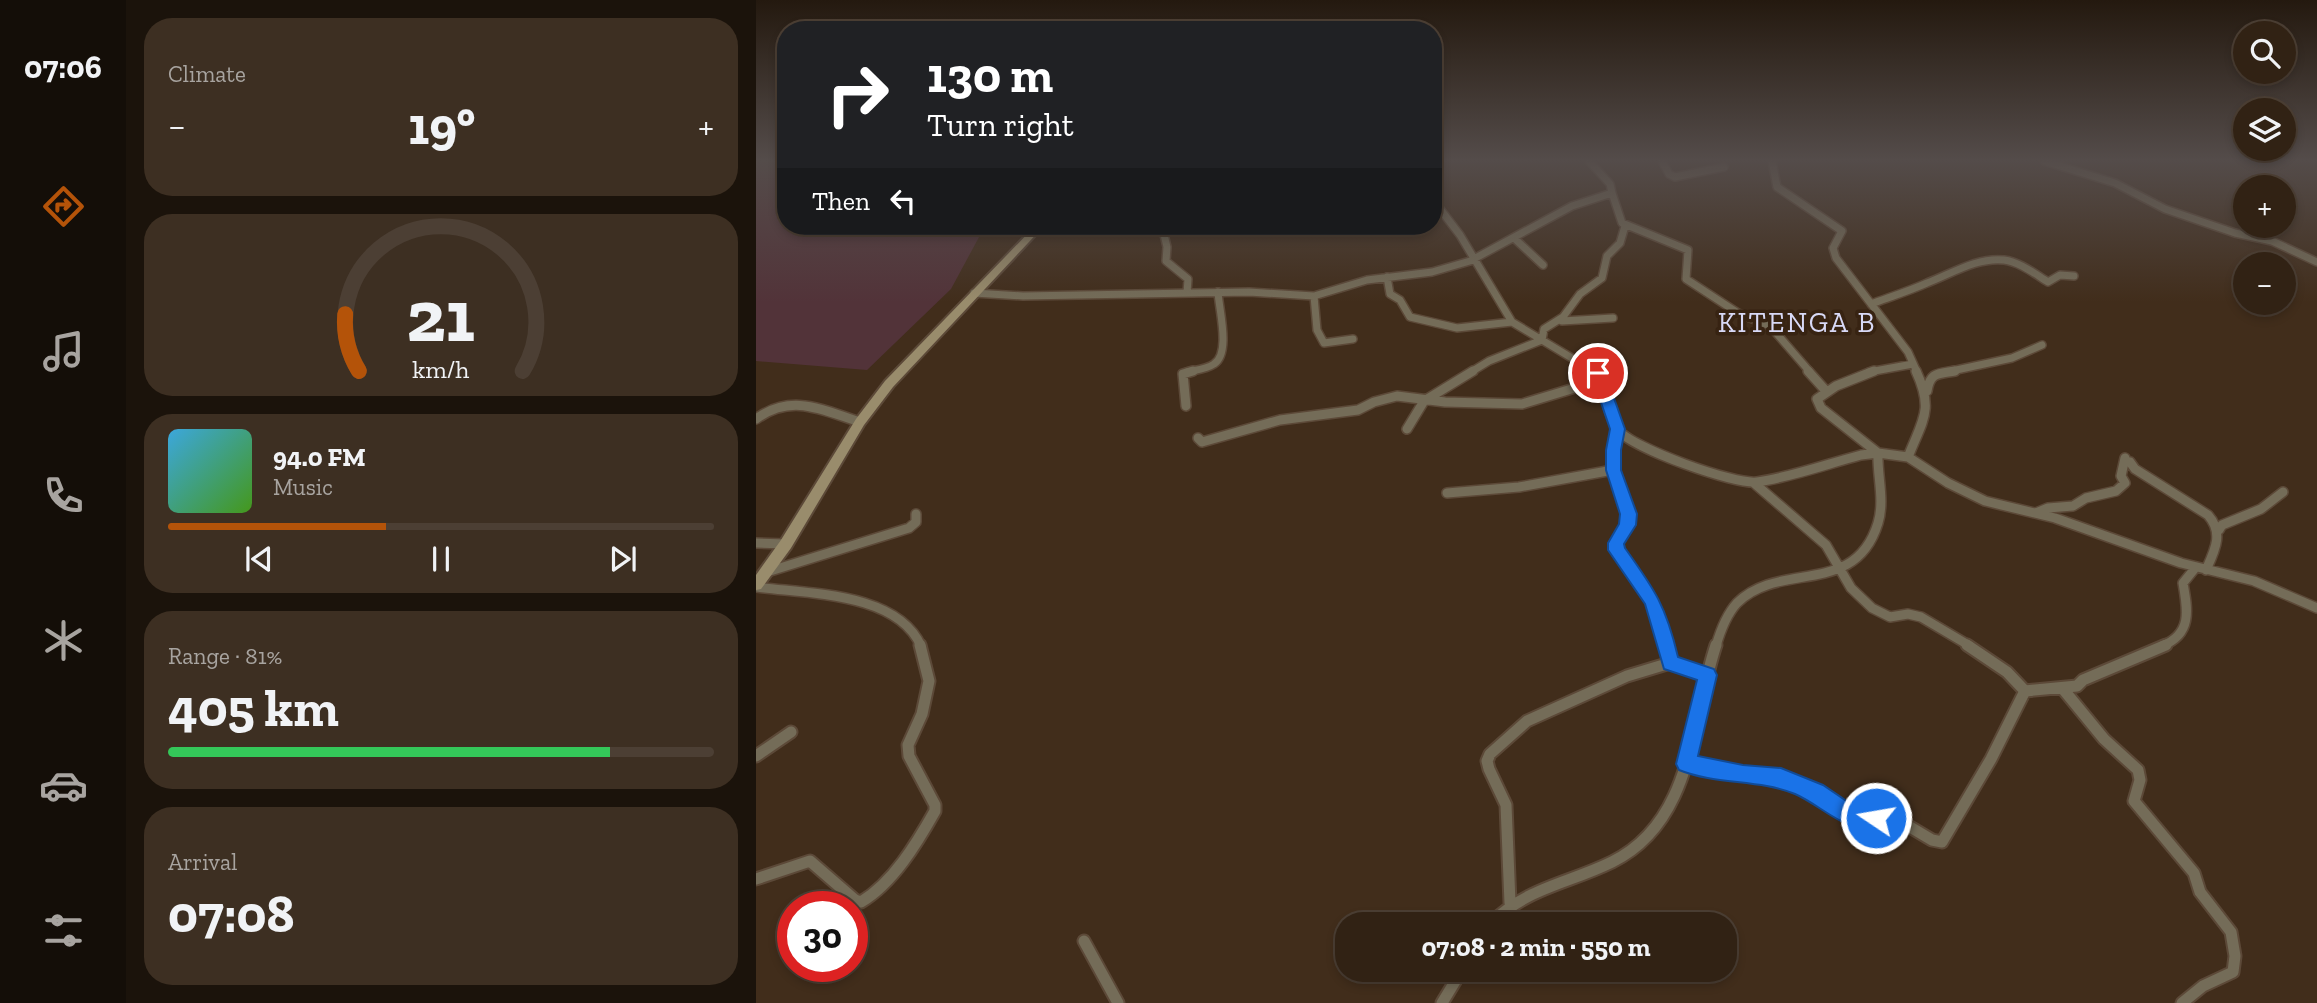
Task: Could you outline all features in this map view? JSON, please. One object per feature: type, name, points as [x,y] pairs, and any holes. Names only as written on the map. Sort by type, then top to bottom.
[{"type":"main road","points":[[756,586],[786,544],[860,422],[898,372],[1031,235]]},
{"type":"street","points":[[974,293],[1023,296],[1218,292],[1314,296],[1387,277],[1432,272],[1475,258],[1569,208]]},
{"type":"street","points":[[1615,208],[1625,226],[1660,237],[1688,250],[1690,254],[1686,279],[1738,313],[1770,326],[1826,391]]},
{"type":"street","points":[[1812,208],[1842,231],[1833,245],[1836,258],[1903,345],[1926,393]]},
{"type":"street","points":[[2163,208],[2235,233],[2272,241],[2317,262]]},
{"type":"street","points":[[1442,212],[1475,258],[1512,322],[1583,360],[1601,380],[1617,429],[1613,470],[1629,520],[1618,537],[1617,550],[1652,600],[1670,663]]},
{"type":"street","points":[[1562,321],[1580,295],[1598,284],[1606,271],[1607,256],[1620,243],[1625,226]]},
{"type":"street","points":[[1164,235],[1166,261],[1188,279],[1187,293]]},
{"type":"street","points":[[1514,238],[1543,265]]},
{"type":"street","points":[[1871,304],[1931,282],[1954,270],[1988,261],[2003,260],[2015,263],[2048,282],[2060,275],[2074,276]]},
{"type":"street","points":[[1387,277],[1390,294],[1401,300],[1410,317],[1457,328],[1512,322]]},
{"type":"street","points":[[1186,406],[1183,374],[1214,365],[1222,356],[1224,341],[1218,292]]},
{"type":"street","points":[[1314,296],[1317,330],[1324,343],[1353,339]]},
{"type":"street","points":[[1542,340],[1544,329],[1562,321],[1612,318]]},
{"type":"street","points":[[1407,429],[1417,416],[1420,405],[1428,399],[1489,361],[1542,340]]},
{"type":"street","points":[[1908,457],[1927,408],[1929,380],[1935,375],[2012,358],[2042,345]]},
{"type":"street","points":[[1878,453],[1817,404],[1817,399],[1838,384],[1895,365],[1913,364]]},
{"type":"street","points":[[1198,438],[1202,442],[1214,440],[1280,419],[1358,410],[1374,402],[1397,396],[1522,404],[1601,380]]},
{"type":"street","points":[[756,419],[772,406],[785,404],[814,408],[860,422]]},
{"type":"street","points":[[1617,429],[1630,441],[1669,460],[1754,483],[1818,538],[1851,588],[1872,608],[1890,617],[1908,614],[1921,617],[1999,667],[2025,691],[2049,688],[2063,690],[2077,686],[2083,680],[2177,640],[2184,628],[2187,605],[2183,583],[2186,576],[2201,569],[2216,548],[2222,525],[2261,509],[2283,492]]},
{"type":"street","points":[[1501,912],[1510,903],[1626,855],[1644,841],[1670,808],[1686,764],[1708,675],[1727,618],[1743,597],[1808,576],[1841,570],[1865,549],[1875,534],[1880,516],[1876,472],[1878,453]]},
{"type":"street","points":[[1754,483],[1878,453],[1908,457],[1971,496],[2036,513],[2201,569],[2254,581],[2317,608]]},
{"type":"street","points":[[2036,513],[2048,508],[2073,506],[2086,499],[2116,491],[2125,483],[2122,476],[2127,460],[2151,480],[2208,515],[2219,530]]},
{"type":"street","points":[[1447,493],[1519,487],[1613,470]]},
{"type":"street","points":[[767,572],[909,528],[916,522],[916,514]]},
{"type":"street","points":[[756,543],[786,544]]},
{"type":"street","points":[[756,586],[860,601],[884,609],[914,631],[921,646],[929,681],[922,715],[908,745],[909,757],[935,806],[935,811],[869,900],[856,900],[810,861],[756,879]]},
{"type":"street","points":[[1510,903],[1506,805],[1489,769],[1487,761],[1490,754],[1527,721],[1627,676],[1670,663],[1708,675]]},
{"type":"street","points":[[2063,690],[2104,739],[2138,770],[2140,780],[2134,801],[2194,873],[2200,891],[2231,932],[2235,956],[2233,972],[2203,986],[2182,1003]]},
{"type":"street","points":[[1686,764],[1743,775],[1781,778],[1815,792],[1851,816],[1899,821],[1932,840],[1942,842],[1991,759],[2025,691]]},
{"type":"street","points":[[756,755],[791,732]]},
{"type":"street","points":[[1084,941],[1118,1003]]},
{"type":"street","points":[[1442,1003],[1455,982]]},
{"type":"shaded area","points":[[756,208],[777,208],[777,235],[980,235],[951,289],[867,370],[756,361]]},
{"type":"district","name":"KITENGA B","points":[[1797,322]]},
{"type":"route","points":[[1598,373],[1617,429],[1613,470],[1629,514],[1628,525],[1616,543],[1617,550],[1652,600],[1670,663],[1708,675],[1686,764],[1743,775],[1781,778],[1815,792],[1851,816],[1876,818]]}]
